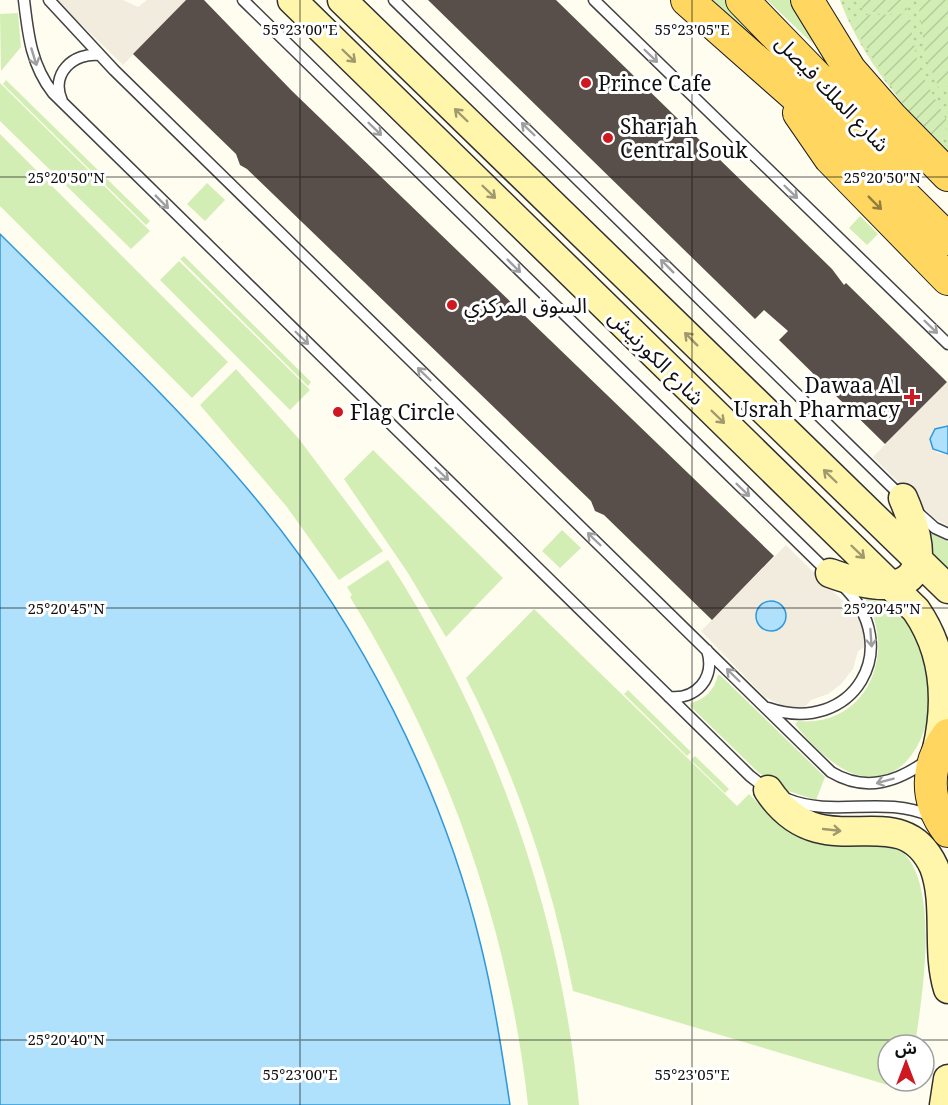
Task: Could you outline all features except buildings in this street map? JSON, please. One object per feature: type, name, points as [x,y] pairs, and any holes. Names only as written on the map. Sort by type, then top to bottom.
[{"type":"main road","name":"شارع الكورنيش","points":[[292,0],[893,586],[925,623],[939,654],[947,702],[940,746]]},
{"type":"main road","name":"شارع الكورنيش","points":[[342,0],[948,589]]},
{"type":"main road","name":"شارع الملك فيصل","points":[[687,0],[866,158],[948,239]]},
{"type":"main road","name":"شارع الملك فيصل","points":[[742,0],[948,213]]},
{"type":"main road","points":[[811,8],[819,38],[854,114],[893,137],[948,186]]},
{"type":"main road","points":[[811,8],[838,52],[870,95],[948,175]]},
{"type":"main road","points":[[790,91],[806,127],[818,143],[948,279]]},
{"type":"main road","points":[[830,573],[854,581],[893,586],[912,577],[919,563],[915,530],[903,498]]},
{"type":"main road","points":[[940,746],[931,770],[931,788],[934,805],[946,829]]},
{"type":"main road","points":[[768,789],[784,809],[805,824],[830,831],[894,832],[915,842],[923,849],[930,858],[939,880],[943,969],[948,988]]},
{"type":"main road","points":[[944,1105],[948,1079]]},
{"type":"lane","points":[[24,0],[29,43],[38,70],[63,104],[750,777],[768,789],[807,805],[837,809],[895,805],[919,811],[946,829]]},
{"type":"lane","points":[[49,0],[100,55],[831,772],[854,782],[866,784],[891,781],[940,746]]},
{"type":"lane","points":[[243,0],[855,597],[869,625],[872,646],[863,676],[843,700],[826,710],[796,715],[766,708]]},
{"type":"lane","points":[[394,0],[928,523],[948,534]]},
{"type":"lane","points":[[594,0],[948,344]]},
{"type":"lane","points":[[63,104],[58,89],[65,67],[77,57],[100,55]]},
{"type":"lane","points":[[669,697],[685,696],[705,682],[710,667],[707,650]]},
{"type":"green space","points":[[707,0],[728,0],[804,89]]},
{"type":"green space","points":[[767,0],[792,0],[813,44]]},
{"type":"green space","points":[[840,0],[948,0],[948,156],[886,83],[860,43]]},
{"type":"green space","points":[[856,0],[907,0],[907,10],[872,11],[860,6]]},
{"type":"green space","points":[[918,0],[948,0],[948,86],[940,91],[925,54]]},
{"type":"green space","points":[[18,13],[21,47],[1,71],[0,14]]},
{"type":"green space","points":[[908,14],[919,69],[948,123],[944,135],[934,142],[900,100],[850,22],[861,15]]},
{"type":"green space","points":[[6,80],[150,221],[146,225],[3,84]]},
{"type":"green space","points":[[0,83],[150,231],[131,249],[0,121]]},
{"type":"green space","points":[[0,134],[228,362],[192,398],[0,206]]},
{"type":"green space","points":[[207,183],[225,200],[205,221],[187,204]]},
{"type":"green space","points":[[860,216],[878,234],[867,245],[849,228]]},
{"type":"green space","points":[[184,256],[311,382],[308,386],[180,259]]},
{"type":"green space","points":[[179,261],[310,390],[290,410],[160,280]]},
{"type":"green space","points":[[236,369],[299,439],[383,551],[339,580],[287,507],[200,405]]},
{"type":"green space","points":[[373,450],[503,578],[446,637],[408,573],[344,479]]},
{"type":"green space","points":[[562,530],[581,548],[560,568],[542,551]]},
{"type":"green space","points":[[926,530],[948,542],[948,575],[934,560],[922,532]]},
{"type":"green space","points":[[388,560],[426,622],[460,687],[490,753],[516,821],[538,890],[556,961],[570,1033],[579,1105],[528,1105],[519,1037],[505,971],[468,841],[416,717],[350,597],[352,595],[347,587]]},
{"type":"green space","points":[[862,594],[882,599],[900,612],[926,654],[931,669],[927,718],[923,734],[906,762],[894,771],[880,776],[863,776],[838,766],[818,750],[795,724],[798,721],[822,720],[843,712],[859,698],[870,681],[877,660],[878,638],[873,616]]},
{"type":"green space","points":[[534,609],[737,806],[749,794],[786,828],[808,840],[833,844],[879,842],[901,850],[915,869],[923,896],[926,927],[922,993],[917,1033],[876,1033],[876,1082],[573,991],[555,910],[531,831],[501,754],[466,678]]},
{"type":"green space","points":[[718,675],[825,777],[816,800],[785,790],[759,773],[690,706],[691,703],[709,693]]},
{"type":"green space","points":[[628,690],[691,752],[687,756],[624,694]]},
{"type":"green space","points":[[695,756],[729,789],[725,793],[691,760]]},
{"type":"shaded area","points":[[56,0],[123,0],[138,7],[147,0],[186,0],[123,65]]},
{"type":"shaded area","points":[[948,381],[948,426],[945,426],[931,444],[937,453],[948,454],[948,526],[934,518],[873,457]]},
{"type":"shaded area","points":[[786,545],[854,612],[863,628],[866,646],[858,651],[853,669],[841,684],[828,694],[811,700],[804,708],[783,706],[765,697],[701,631]]},
{"type":"water","points":[[0,234],[131,364],[226,464],[294,548],[330,599],[363,654],[421,768],[465,887],[490,986],[510,1105],[0,1105]]},
{"type":"water","points":[[948,426],[948,454],[933,449],[930,439],[935,429]]},
{"type":"water","points":[[771,601],[777,602],[785,610],[785,622],[777,630],[771,631],[765,630],[757,622],[756,616],[757,610],[765,602]]},
{"type":"place","name":"Prince Cafe","points":[[586,83]]},
{"type":"place","name":"Sharjah Central Souk","points":[[608,138]]},
{"type":"place","name":"السوق المركزي","points":[[452,305]]},
{"type":"place","name":"Dawaa Al Usrah Pharmacy","points":[[912,397]]},
{"type":"place","name":"Flag Circle","points":[[338,412]]}]
